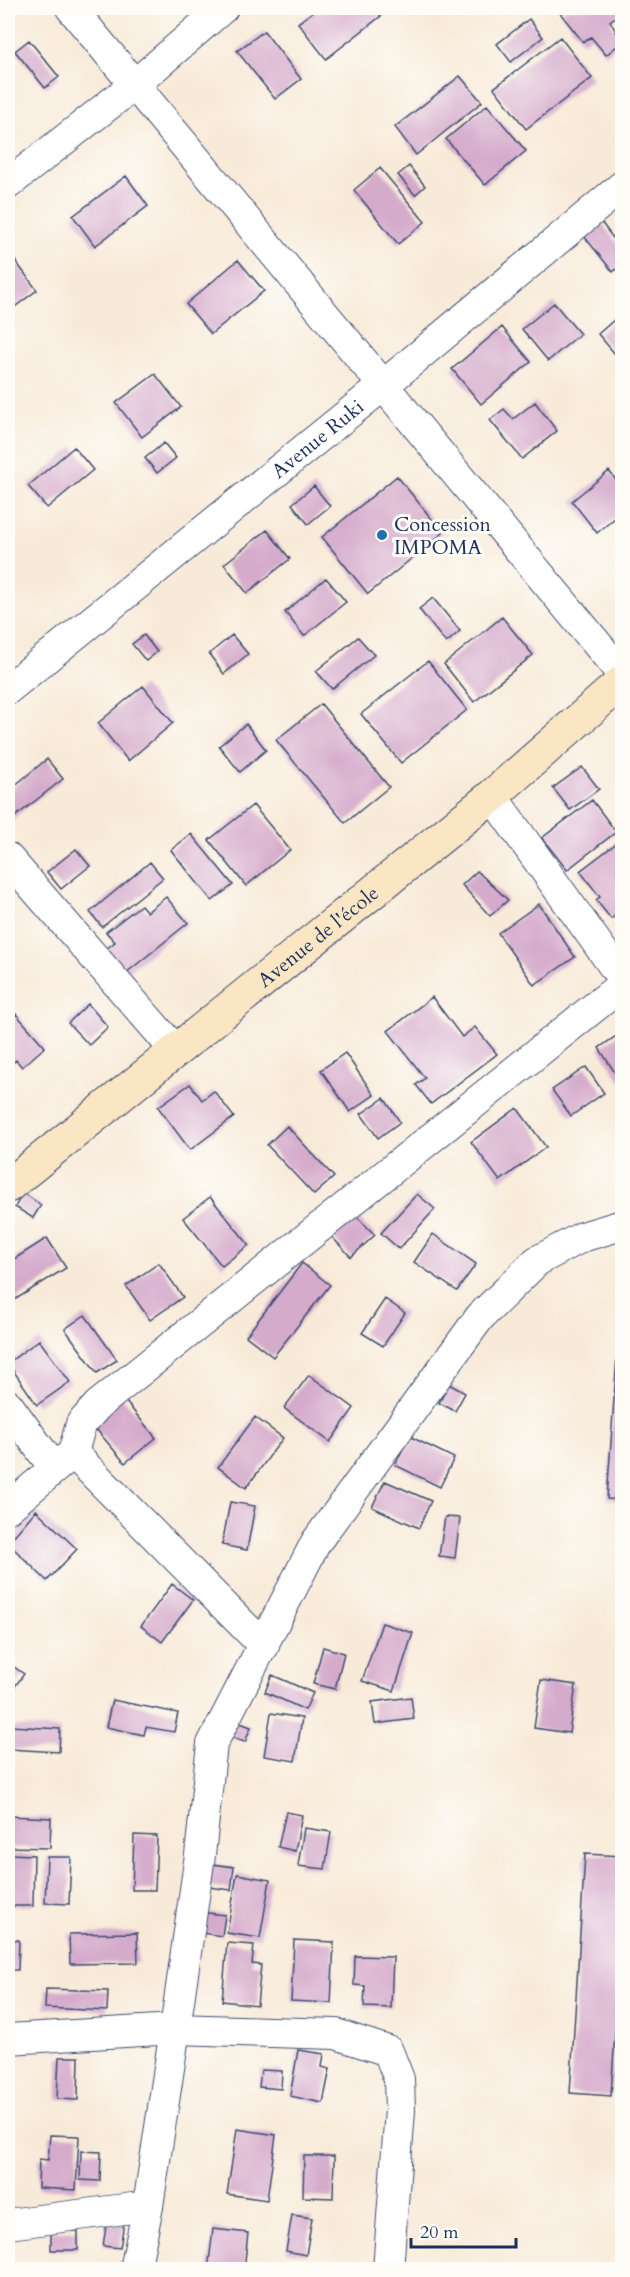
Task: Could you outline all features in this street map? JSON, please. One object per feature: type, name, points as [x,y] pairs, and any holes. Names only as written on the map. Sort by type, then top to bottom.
[{"type":"street","points":[[71,8],[385,384],[622,674]]},
{"type":"street","points":[[8,184],[134,85],[222,8]]},
{"type":"street","name":"Avenue Ruki","points":[[8,689],[385,384],[622,186]]},
{"type":"street","name":"Avenue de l'école","points":[[8,1186],[174,1049],[492,796],[622,682]]},
{"type":"street","points":[[492,796],[622,978]]},
{"type":"street","points":[[8,858],[174,1049]]},
{"type":"street","points":[[8,1508],[64,1461],[81,1424],[98,1406],[622,985]]},
{"type":"street","points":[[135,2270],[148,2206],[175,2030],[200,1855],[212,1744],[316,1542],[480,1317],[537,1261],[582,1237],[622,1225]]},
{"type":"street","points":[[8,1405],[64,1461],[264,1646]]},
{"type":"street","points":[[8,2039],[175,2030],[336,2034],[388,2051],[399,2079],[400,2110],[388,2270]]},
{"type":"street","points":[[8,2224],[148,2206]]},
{"type":"building","points":[[318,8],[375,8],[381,16],[326,59],[298,23]]},
{"type":"building","points":[[567,8],[619,8],[622,12],[610,21],[622,42],[606,55],[591,37],[583,42],[560,13]]},
{"type":"building","points":[[529,19],[543,37],[511,62],[497,44]]},
{"type":"building","points":[[264,31],[301,79],[275,99],[237,51]]},
{"type":"building","points":[[560,37],[592,78],[526,129],[494,88]]},
{"type":"building","points":[[29,40],[59,77],[45,88],[15,51]]},
{"type":"building","points":[[460,76],[482,102],[416,155],[395,127]]},
{"type":"building","points":[[487,105],[526,151],[485,185],[446,139]]},
{"type":"building","points":[[409,166],[425,186],[415,195],[398,175]]},
{"type":"building","points":[[380,168],[425,222],[398,244],[354,190]]},
{"type":"building","points":[[126,176],[148,206],[95,246],[73,216]]},
{"type":"building","points":[[601,222],[622,250],[622,264],[613,272],[583,235]]},
{"type":"building","points":[[8,251],[37,290],[8,312]]},
{"type":"building","points":[[238,260],[264,291],[211,334],[186,304]]},
{"type":"building","points":[[554,303],[580,334],[548,361],[522,329]]},
{"type":"building","points":[[622,313],[622,348],[615,354],[598,334]]},
{"type":"building","points":[[502,327],[531,362],[481,404],[452,369]]},
{"type":"building","points":[[155,374],[181,407],[142,437],[116,403]]},
{"type":"building","points":[[535,402],[557,431],[522,459],[490,420],[504,409],[513,419]]},
{"type":"building","points":[[164,443],[176,458],[157,473],[145,458]]},
{"type":"building","points":[[74,447],[93,470],[47,508],[28,486]]},
{"type":"building","points":[[609,471],[622,488],[622,512],[597,533],[572,501]]},
{"type":"building","name":"Concession IMPOMA","points":[[397,476],[443,533],[368,594],[322,537]]},
{"type":"building","points":[[314,486],[330,506],[308,524],[292,504]]},
{"type":"building","points":[[267,530],[290,559],[247,593],[224,564]]},
{"type":"building","points":[[326,578],[346,602],[304,636],[285,612]]},
{"type":"building","points":[[433,598],[460,631],[446,643],[419,609]]},
{"type":"building","points":[[502,617],[533,655],[474,702],[444,664]]},
{"type":"building","points":[[144,635],[157,652],[146,661],[132,644]]},
{"type":"building","points":[[232,635],[248,654],[224,674],[209,654]]},
{"type":"building","points":[[358,637],[374,655],[332,689],[316,671]]},
{"type":"building","points":[[428,661],[467,710],[401,763],[361,714]]},
{"type":"building","points":[[143,686],[173,723],[128,761],[98,723]]},
{"type":"building","points":[[321,704],[389,787],[345,823],[276,740]]},
{"type":"building","points":[[246,724],[266,750],[240,772],[219,746]]},
{"type":"building","points":[[47,759],[63,779],[11,820],[8,816],[8,791]]},
{"type":"building","points":[[582,767],[599,789],[570,810],[553,788]]},
{"type":"building","points":[[592,800],[616,832],[567,870],[542,838]]},
{"type":"building","points":[[253,805],[290,850],[246,886],[209,840]]},
{"type":"building","points":[[191,834],[233,885],[212,901],[171,850]]},
{"type":"building","points":[[622,839],[622,910],[611,919],[596,900],[600,897],[580,871]]},
{"type":"building","points":[[76,849],[90,866],[61,889],[47,872]]},
{"type":"building","points":[[150,862],[163,878],[102,927],[90,912]]},
{"type":"building","points":[[477,871],[508,900],[490,916],[462,885]]},
{"type":"building","points":[[166,897],[188,923],[126,973],[106,949],[115,942],[106,932],[141,905],[147,912]]},
{"type":"building","points":[[539,904],[575,957],[534,985],[498,933]]},
{"type":"building","points":[[432,997],[462,1037],[475,1027],[497,1054],[431,1104],[416,1085],[425,1078],[388,1031]]},
{"type":"building","points":[[88,1004],[108,1027],[89,1045],[68,1023]]},
{"type":"building","points":[[16,1014],[45,1047],[22,1067],[16,1060],[8,1067],[8,1021]]},
{"type":"building","points":[[622,1032],[622,1081],[621,1082],[599,1048]]},
{"type":"building","points":[[345,1053],[374,1095],[350,1112],[321,1070]]},
{"type":"building","points":[[586,1067],[604,1093],[571,1116],[552,1090]]},
{"type":"building","points":[[190,1084],[202,1100],[214,1091],[234,1117],[190,1150],[158,1107]]},
{"type":"building","points":[[384,1098],[400,1122],[378,1138],[361,1114]]},
{"type":"building","points":[[517,1108],[546,1147],[500,1181],[471,1142]]},
{"type":"building","points":[[287,1126],[334,1177],[314,1195],[267,1145]]},
{"type":"building","points":[[23,1193],[41,1205],[33,1218],[15,1207]]},
{"type":"building","points":[[417,1194],[435,1209],[399,1249],[381,1233]]},
{"type":"building","points":[[210,1197],[249,1245],[222,1266],[183,1218]]},
{"type":"building","points":[[351,1211],[375,1235],[351,1257],[328,1233]]},
{"type":"building","points":[[433,1234],[476,1264],[457,1291],[414,1262]]},
{"type":"building","points":[[47,1238],[66,1268],[8,1304],[8,1263]]},
{"type":"building","points":[[159,1263],[183,1297],[150,1320],[126,1286]]},
{"type":"building","points":[[302,1263],[330,1285],[273,1357],[246,1336]]},
{"type":"building","points":[[622,1298],[622,1500],[607,1499]]},
{"type":"building","points":[[385,1299],[405,1313],[383,1346],[362,1333]]},
{"type":"building","points":[[85,1315],[117,1360],[97,1373],[65,1329]]},
{"type":"building","points":[[39,1340],[70,1382],[37,1405],[8,1363]]},
{"type":"building","points":[[309,1375],[354,1408],[330,1442],[284,1408]]},
{"type":"building","points":[[449,1384],[465,1393],[455,1411],[439,1403]]},
{"type":"building","points":[[121,1396],[156,1438],[125,1463],[90,1422]]},
{"type":"building","points":[[255,1417],[283,1438],[246,1488],[218,1467]]},
{"type":"building","points":[[409,1436],[454,1458],[440,1487],[395,1465]]},
{"type":"building","points":[[385,1481],[431,1501],[419,1528],[372,1507]]},
{"type":"building","points":[[230,1502],[255,1506],[247,1550],[222,1545]]},
{"type":"building","points":[[36,1510],[77,1549],[47,1581],[8,1543]]},
{"type":"building","points":[[445,1517],[460,1518],[455,1558],[439,1556]]},
{"type":"building","points":[[172,1584],[193,1600],[162,1642],[141,1626]]},
{"type":"building","points":[[382,1623],[413,1633],[394,1691],[362,1681]]},
{"type":"building","points":[[323,1647],[344,1653],[335,1689],[313,1684]]},
{"type":"building","points":[[8,1663],[24,1674],[8,1696]]},
{"type":"building","points":[[272,1675],[313,1693],[305,1710],[265,1692]]},
{"type":"building","points":[[541,1680],[576,1685],[569,1733],[534,1728]]},
{"type":"building","points":[[411,1697],[414,1719],[375,1724],[372,1702]]},
{"type":"building","points":[[112,1700],[178,1713],[174,1732],[146,1727],[144,1735],[106,1727]]},
{"type":"building","points":[[271,1713],[302,1718],[295,1761],[264,1756]]},
{"type":"building","points":[[229,1719],[251,1727],[245,1742],[224,1735]]},
{"type":"building","points":[[10,1726],[60,1729],[59,1752],[8,1749]]},
{"type":"building","points":[[286,1812],[302,1815],[295,1851],[278,1847]]},
{"type":"building","points":[[8,1816],[51,1818],[50,1848],[8,1847]]},
{"type":"building","points":[[304,1828],[331,1832],[325,1869],[298,1866]]},
{"type":"building","points":[[134,1835],[157,1836],[155,1890],[132,1890]]},
{"type":"building","points":[[8,1854],[34,1855],[33,1906],[8,1906]]},
{"type":"building","points":[[585,1854],[622,1856],[622,1924],[611,2096],[570,2093]]},
{"type":"building","points":[[47,1857],[71,1857],[69,1904],[45,1903]]},
{"type":"building","points":[[205,1863],[234,1867],[231,1890],[201,1886]]},
{"type":"building","points":[[237,1874],[270,1880],[260,1938],[227,1933]]},
{"type":"building","points":[[198,1912],[225,1915],[222,1936],[195,1932]]},
{"type":"building","points":[[137,1933],[138,1963],[70,1964],[69,1934]]},
{"type":"building","points":[[8,1940],[19,1940],[18,1970],[8,1970]]},
{"type":"building","points":[[294,1940],[334,1942],[331,2003],[291,2001]]},
{"type":"building","points":[[227,1943],[254,1945],[252,1964],[261,1965],[257,2005],[222,2001]]},
{"type":"building","points":[[355,1956],[393,1957],[391,2008],[364,2007],[365,1986],[354,1985]]},
{"type":"building","points":[[46,1989],[108,1991],[107,2011],[45,2008]]},
{"type":"building","points":[[298,2050],[324,2054],[322,2067],[330,2069],[323,2103],[290,2096]]},
{"type":"building","points":[[59,2057],[79,2057],[78,2100],[57,2099]]},
{"type":"building","points":[[261,2070],[282,2071],[281,2089],[259,2087]]},
{"type":"building","points":[[237,2129],[276,2135],[267,2200],[227,2194]]},
{"type":"building","points":[[50,2135],[79,2136],[76,2190],[38,2188],[39,2159],[48,2160]]},
{"type":"building","points":[[81,2151],[101,2152],[100,2181],[80,2180]]},
{"type":"building","points":[[304,2156],[334,2156],[333,2198],[303,2197]]},
{"type":"building","points":[[292,2215],[312,2218],[306,2255],[286,2251]]},
{"type":"building","points":[[107,2220],[124,2222],[120,2248],[103,2246]]},
{"type":"building","points":[[213,2229],[248,2233],[244,2270],[208,2270]]},
{"type":"building","points":[[51,2231],[78,2231],[78,2250],[51,2250]]},
{"type":"place","name":"Concession IMPOMA","points":[[382,535]]}]
